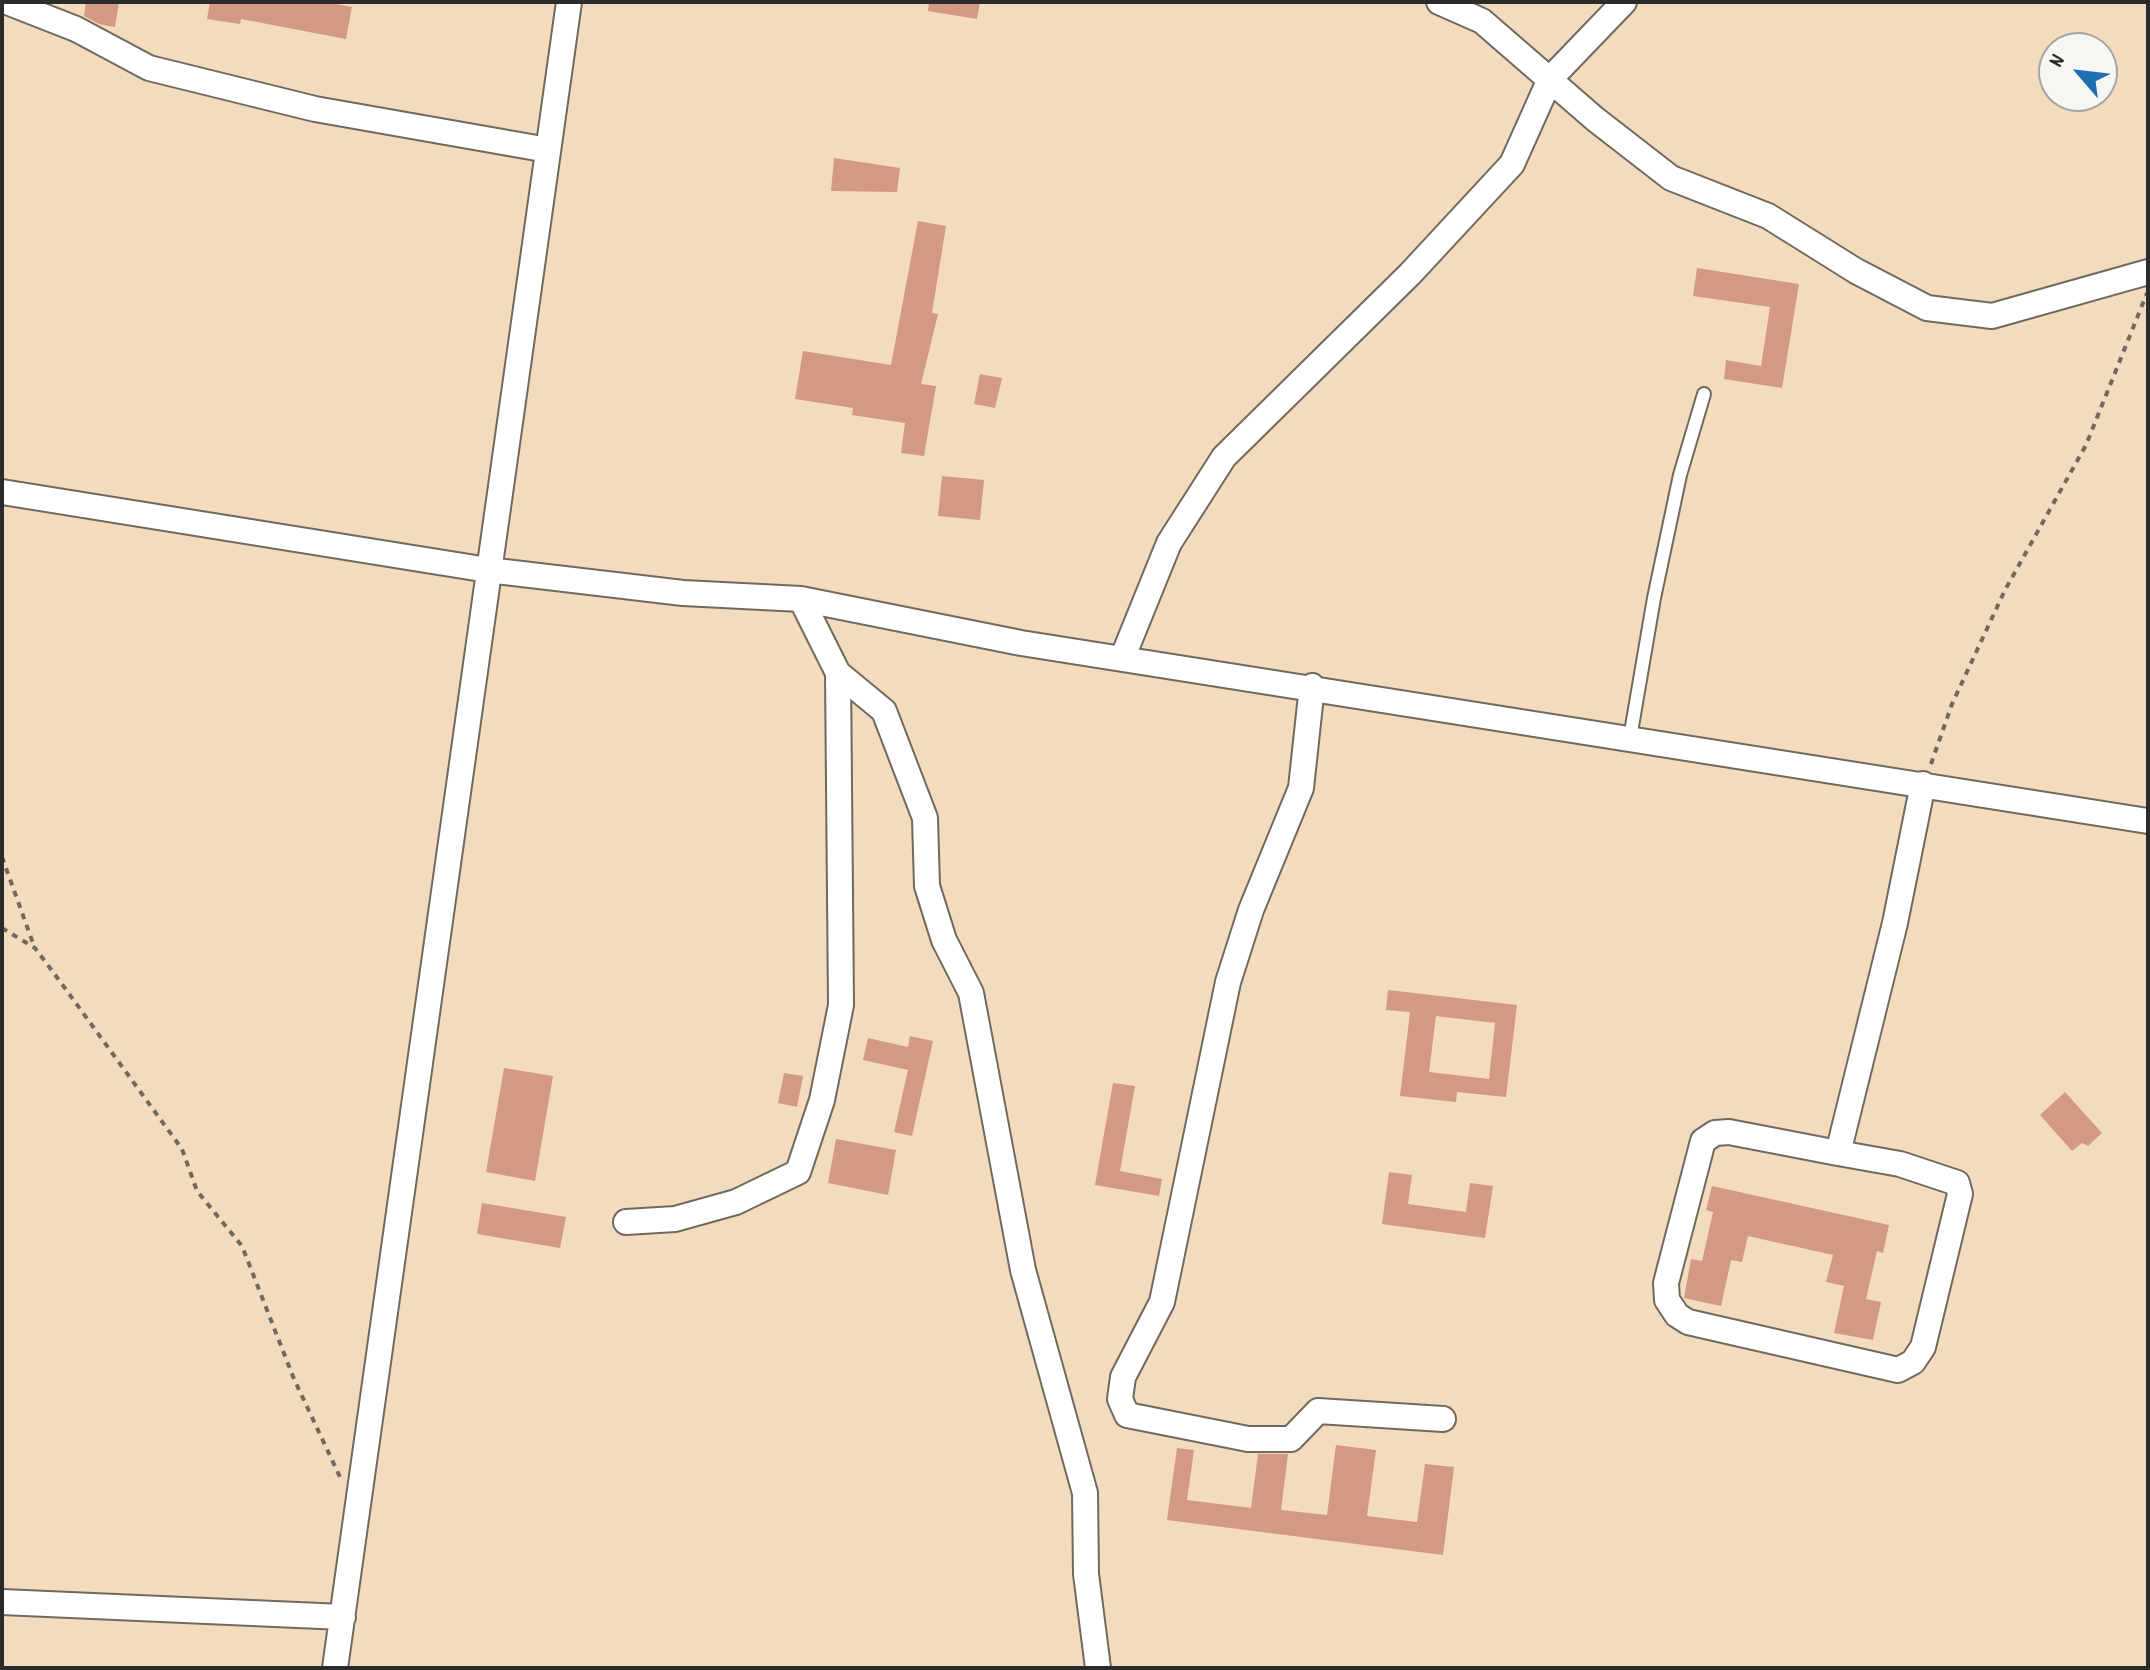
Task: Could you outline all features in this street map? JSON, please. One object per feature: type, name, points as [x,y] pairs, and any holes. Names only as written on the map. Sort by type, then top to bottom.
[{"type":"street","points":[[7,2],[76,29],[149,68],[315,109],[548,150]]},
{"type":"street","points":[[335,1668],[359,1515],[569,2]]},
{"type":"street","points":[[1439,2],[1482,21],[1671,178],[1768,216],[1856,271],[1927,308],[1992,316],[2148,272]]},
{"type":"street","points":[[1122,659],[1169,543],[1224,457],[1410,274],[1512,164],[1550,79],[1624,2]]},
{"type":"street","points":[[2,492],[488,570],[683,593],[801,599],[1021,643],[1312,686],[2148,821]]},
{"type":"street","points":[[801,599],[838,673],[884,711],[925,818],[927,886],[944,940],[971,993],[1023,1270],[1085,1493],[1086,1574],[1098,1668]]},
{"type":"street","points":[[626,1222],[675,1219],[736,1202],[798,1172],[822,1100],[841,1005],[838,673]]},
{"type":"street","points":[[1312,686],[1301,788],[1251,910],[1228,982],[1162,1302],[1123,1377],[1120,1399],[1127,1415],[1248,1439],[1291,1439],[1318,1411],[1443,1419]]},
{"type":"street","points":[[1838,1153],[1895,923],[1923,784]]},
{"type":"street","points":[[1729,1132],[1838,1153],[1900,1164],[1957,1183],[1960,1194],[1923,1347],[1913,1362],[1898,1370],[1688,1322],[1677,1315],[1667,1300],[1666,1283],[1703,1141],[1715,1133],[1729,1132]]},
{"type":"street","points":[[2,1602],[343,1617]]},
{"type":"lane","points":[[1630,738],[1657,583],[1680,475],[1704,394]]},
{"type":"path","points":[[1923,784],[1952,704],[2005,590],[2086,445],[2148,291]]},
{"type":"path","points":[[2,857],[35,948],[137,1083],[182,1149],[197,1191],[242,1246],[294,1379],[359,1515]]},
{"type":"path","points":[[2,928],[35,948]]},
{"type":"building","points":[[86,2],[119,2],[115,27],[99,24],[84,16]]},
{"type":"building","points":[[210,2],[325,2],[352,7],[346,39],[241,19],[240,24],[207,19]]},
{"type":"building","points":[[929,2],[980,2],[977,19],[928,11]]},
{"type":"building","points":[[834,158],[900,168],[897,192],[831,191]]},
{"type":"building","points":[[918,221],[946,226],[932,313],[938,314],[921,384],[936,386],[924,456],[901,453],[905,423],[852,415],[853,408],[795,399],[803,351],[891,365]]},
{"type":"building","points":[[1697,268],[1799,284],[1782,388],[1724,379],[1726,360],[1761,366],[1770,307],[1693,296]]},
{"type":"building","points":[[980,374],[1002,378],[995,408],[974,404]]},
{"type":"building","points":[[942,476],[984,480],[980,520],[938,516]]},
{"type":"building","points":[[1388,990],[1517,1005],[1506,1097],[1457,1092],[1456,1102],[1400,1096],[1410,1012],[1386,1010]],"holes":[[[1436,1016],[1495,1023],[1489,1079],[1429,1072]]]},
{"type":"building","points":[[910,1036],[933,1041],[912,1136],[894,1132],[908,1070],[863,1060],[868,1038],[908,1047]]},
{"type":"building","points":[[504,1068],[553,1076],[535,1181],[486,1172]]},
{"type":"building","points":[[784,1073],[803,1076],[797,1107],[778,1103]]},
{"type":"building","points":[[1113,1083],[1135,1086],[1120,1171],[1162,1179],[1159,1196],[1095,1185]]},
{"type":"building","points":[[2065,1092],[2102,1133],[2088,1146],[2082,1143],[2072,1151],[2040,1115]]},
{"type":"building","points":[[836,1139],[896,1150],[888,1195],[828,1183]]},
{"type":"building","points":[[1389,1172],[1412,1175],[1408,1204],[1466,1212],[1470,1183],[1493,1186],[1485,1238],[1382,1224]]},
{"type":"building","points":[[1712,1186],[1889,1225],[1883,1253],[1877,1251],[1866,1299],[1881,1302],[1873,1340],[1834,1333],[1844,1286],[1826,1282],[1833,1255],[1748,1236],[1742,1262],[1731,1260],[1721,1306],[1684,1298],[1691,1259],[1702,1261],[1713,1212],[1706,1210]]},
{"type":"building","points":[[482,1203],[566,1217],[560,1248],[477,1234]]},
{"type":"building","points":[[1336,1445],[1376,1450],[1367,1516],[1417,1522],[1425,1464],[1454,1467],[1443,1555],[1167,1520],[1177,1448],[1194,1450],[1187,1500],[1251,1508],[1258,1454],[1288,1454],[1281,1510],[1327,1515]]}]
